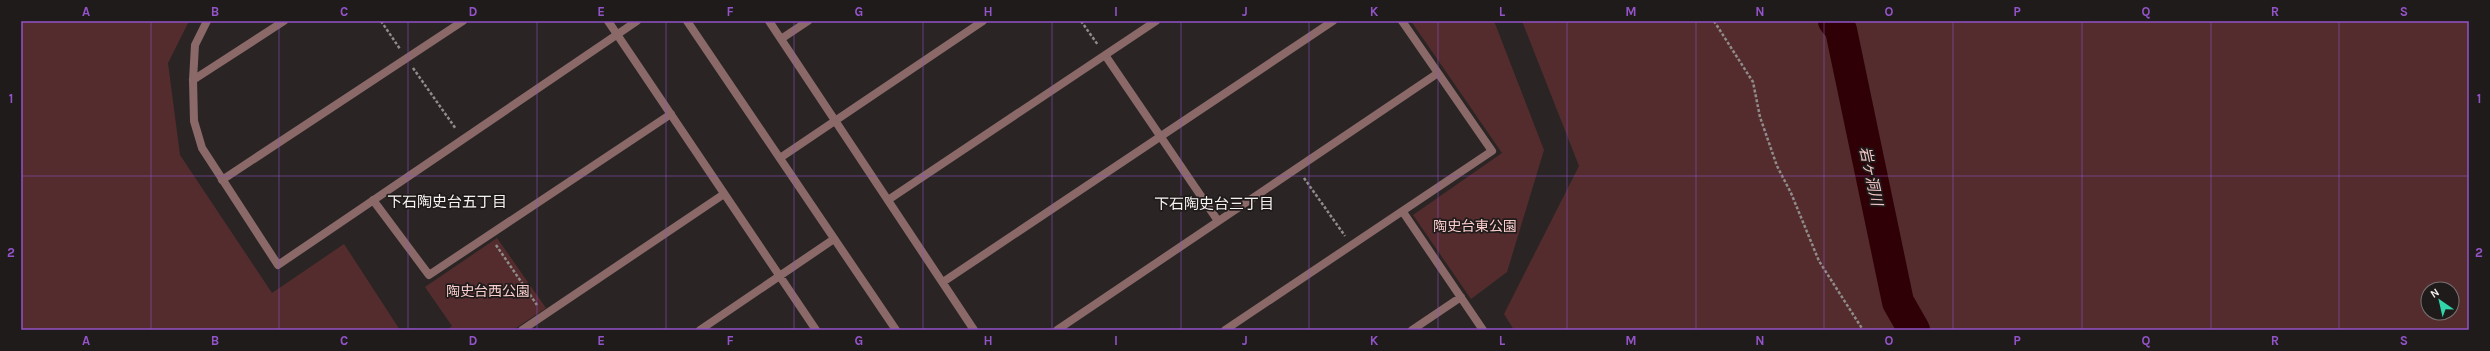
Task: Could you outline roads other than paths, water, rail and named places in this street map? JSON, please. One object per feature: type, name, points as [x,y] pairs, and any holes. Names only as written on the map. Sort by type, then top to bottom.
[{"type":"street","points":[[207,21],[195,45],[193,80],[194,121],[202,148],[278,265],[637,21]]},
{"type":"street","points":[[193,80],[284,21]]},
{"type":"street","points":[[222,180],[463,21]]},
{"type":"street","points":[[608,21],[816,330]]},
{"type":"street","points":[[687,21],[896,330]]},
{"type":"street","points":[[769,21],[974,330]]},
{"type":"street","points":[[781,39],[808,21]]},
{"type":"street","points":[[780,158],[983,21]]},
{"type":"street","points":[[888,200],[1156,21]]},
{"type":"street","points":[[943,282],[1333,21]]},
{"type":"street","points":[[1225,330],[1492,151],[1402,21]]},
{"type":"street","points":[[1105,55],[1218,221]]},
{"type":"street","points":[[1057,330],[1438,73]]},
{"type":"street","points":[[373,200],[429,275],[671,114]]},
{"type":"street","points":[[522,330],[724,194]]},
{"type":"street","points":[[1403,212],[1483,330]]},
{"type":"street","points":[[700,330],[781,277],[834,239]]},
{"type":"street","points":[[1412,330],[1461,297]]},
{"type":"street","points":[[1068,322],[1073,330]]},
{"type":"waterway","name":"岩ヶ洞川","points":[[1834,21],[1841,30],[1898,302],[1914,330]]},
{"type":"district","name":"下石陶史台五丁目","points":[[447,202]]},
{"type":"district","name":"下石陶史台三丁目","points":[[1214,204]]},
{"type":"park label","name":"陶史台東公園","points":[[1475,226]]},
{"type":"park label","name":"陶史台西公園","points":[[488,291]]}]
